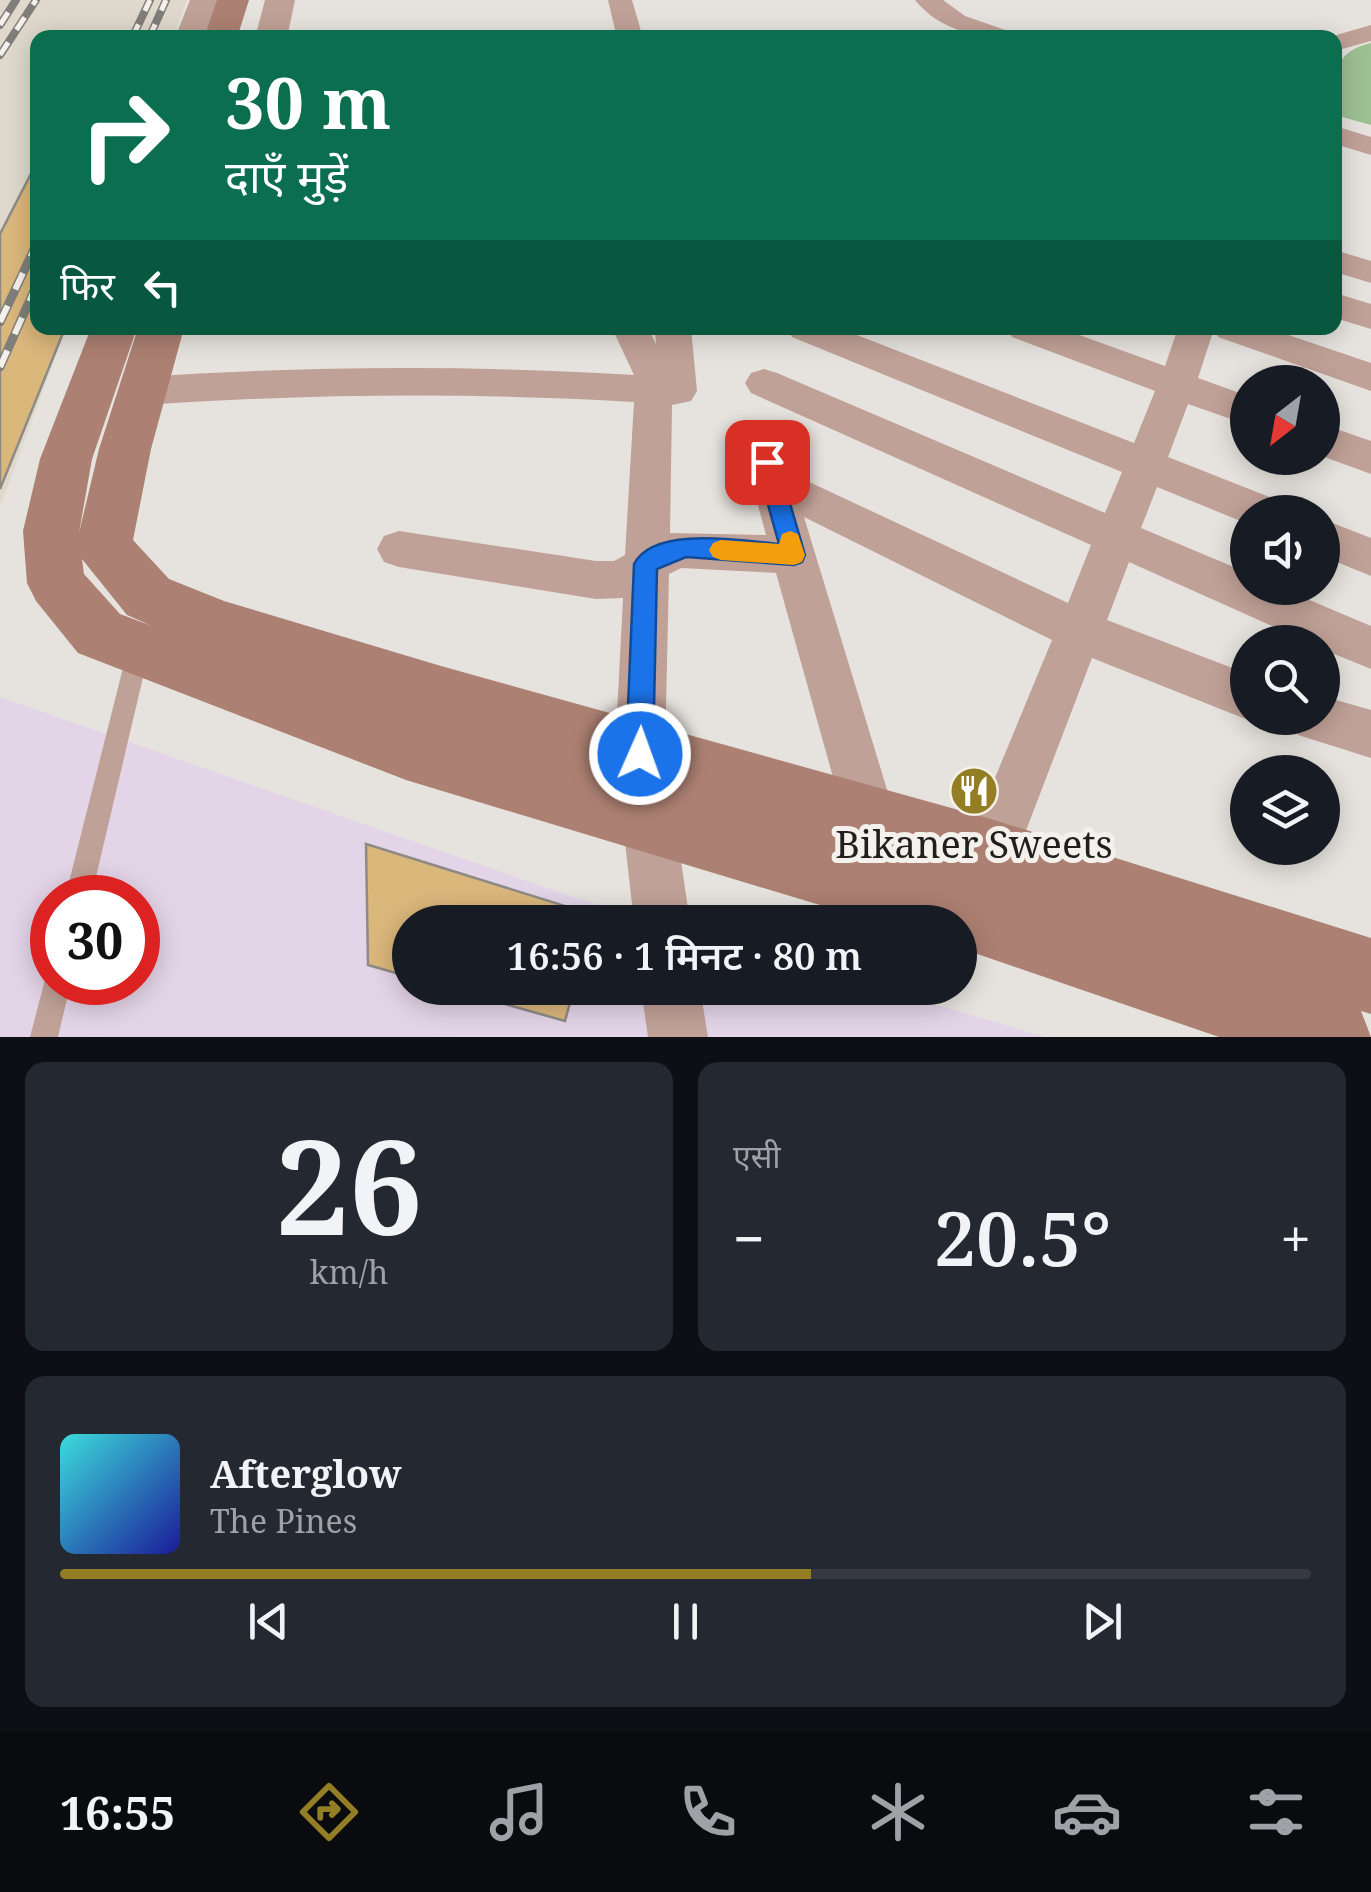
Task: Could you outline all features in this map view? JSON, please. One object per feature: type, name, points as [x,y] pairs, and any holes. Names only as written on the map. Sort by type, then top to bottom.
[{"type":"main road","points":[[223,30],[232,0]]},
{"type":"main road","points":[[250,30],[258,0]]},
{"type":"main road","points":[[111,335],[66,459],[51,531],[56,583],[100,634],[406,748],[868,819],[979,884],[1332,1037]]},
{"type":"main road","points":[[159,335],[125,449],[104,546],[148,597],[644,787],[979,884],[1371,976]]},
{"type":"street","points":[[194,30],[204,0]]},
{"type":"street","points":[[273,30],[280,0]]},
{"type":"street","points":[[620,0],[628,30]]},
{"type":"street","points":[[927,0],[956,21],[982,30]]},
{"type":"street","points":[[1342,41],[1371,33]]},
{"type":"street","points":[[1342,137],[1371,146]]},
{"type":"street","points":[[1342,263],[1371,272]]},
{"type":"street","points":[[1342,307],[1371,317]]},
{"type":"street","points":[[634,335],[654,376],[646,564],[644,787],[660,905]]},
{"type":"street","points":[[142,392],[247,384],[472,381],[678,391],[674,335]]},
{"type":"street","points":[[822,335],[1230,499]]},
{"type":"street","points":[[1044,335],[1230,404]]},
{"type":"street","points":[[979,884],[1194,335]]},
{"type":"street","points":[[1252,335],[1371,376]]},
{"type":"street","points":[[764,383],[1371,648]]},
{"type":"street","points":[[1340,446],[1371,458]]},
{"type":"street","points":[[868,819],[767,462],[1080,629],[1186,676],[1230,691]]},
{"type":"street","points":[[1340,544],[1371,557]]},
{"type":"street","points":[[400,549],[596,580],[620,580],[664,552],[686,548],[794,555]]},
{"type":"street","points":[[1340,725],[1371,734]]},
{"type":"street","points":[[673,1005],[678,1037]]},
{"type":"lane","points":[[84,875],[139,650]]},
{"type":"lane","points":[[44,1037],[52,1005]]},
{"type":"shaded area","points":[[0,0],[187,0],[176,30],[30,30],[30,335],[63,335],[0,507]]},
{"type":"shaded area","points":[[0,697],[601,905],[392,905],[392,1005],[937,1005],[1046,1037],[0,1037]]},
{"type":"green space","points":[[1371,43],[1371,125],[1342,117],[1342,60],[1357,47]]},
{"type":"building","points":[[30,176],[30,335],[62,335],[0,489],[0,234]]},
{"type":"building","points":[[366,844],[562,905],[392,905],[392,972],[368,965]]},
{"type":"building","points":[[508,1005],[569,1005],[565,1021]]},
{"type":"railway","points":[[0,25],[16,0]]},
{"type":"railway","points":[[0,55],[36,0]]},
{"type":"railway","points":[[136,30],[150,0]]},
{"type":"railway","points":[[153,30],[166,0]]},
{"type":"railway","points":[[0,322],[30,258]]},
{"type":"railway","points":[[0,367],[30,300]]},
{"type":"slow traffic","points":[[721,550],[794,555],[790,540]]},
{"type":"place","name":"Bikaner Sweets","points":[[974,791]]},
{"type":"route","points":[[640,754],[646,564],[664,552],[686,548],[794,555],[767,462]]}]
